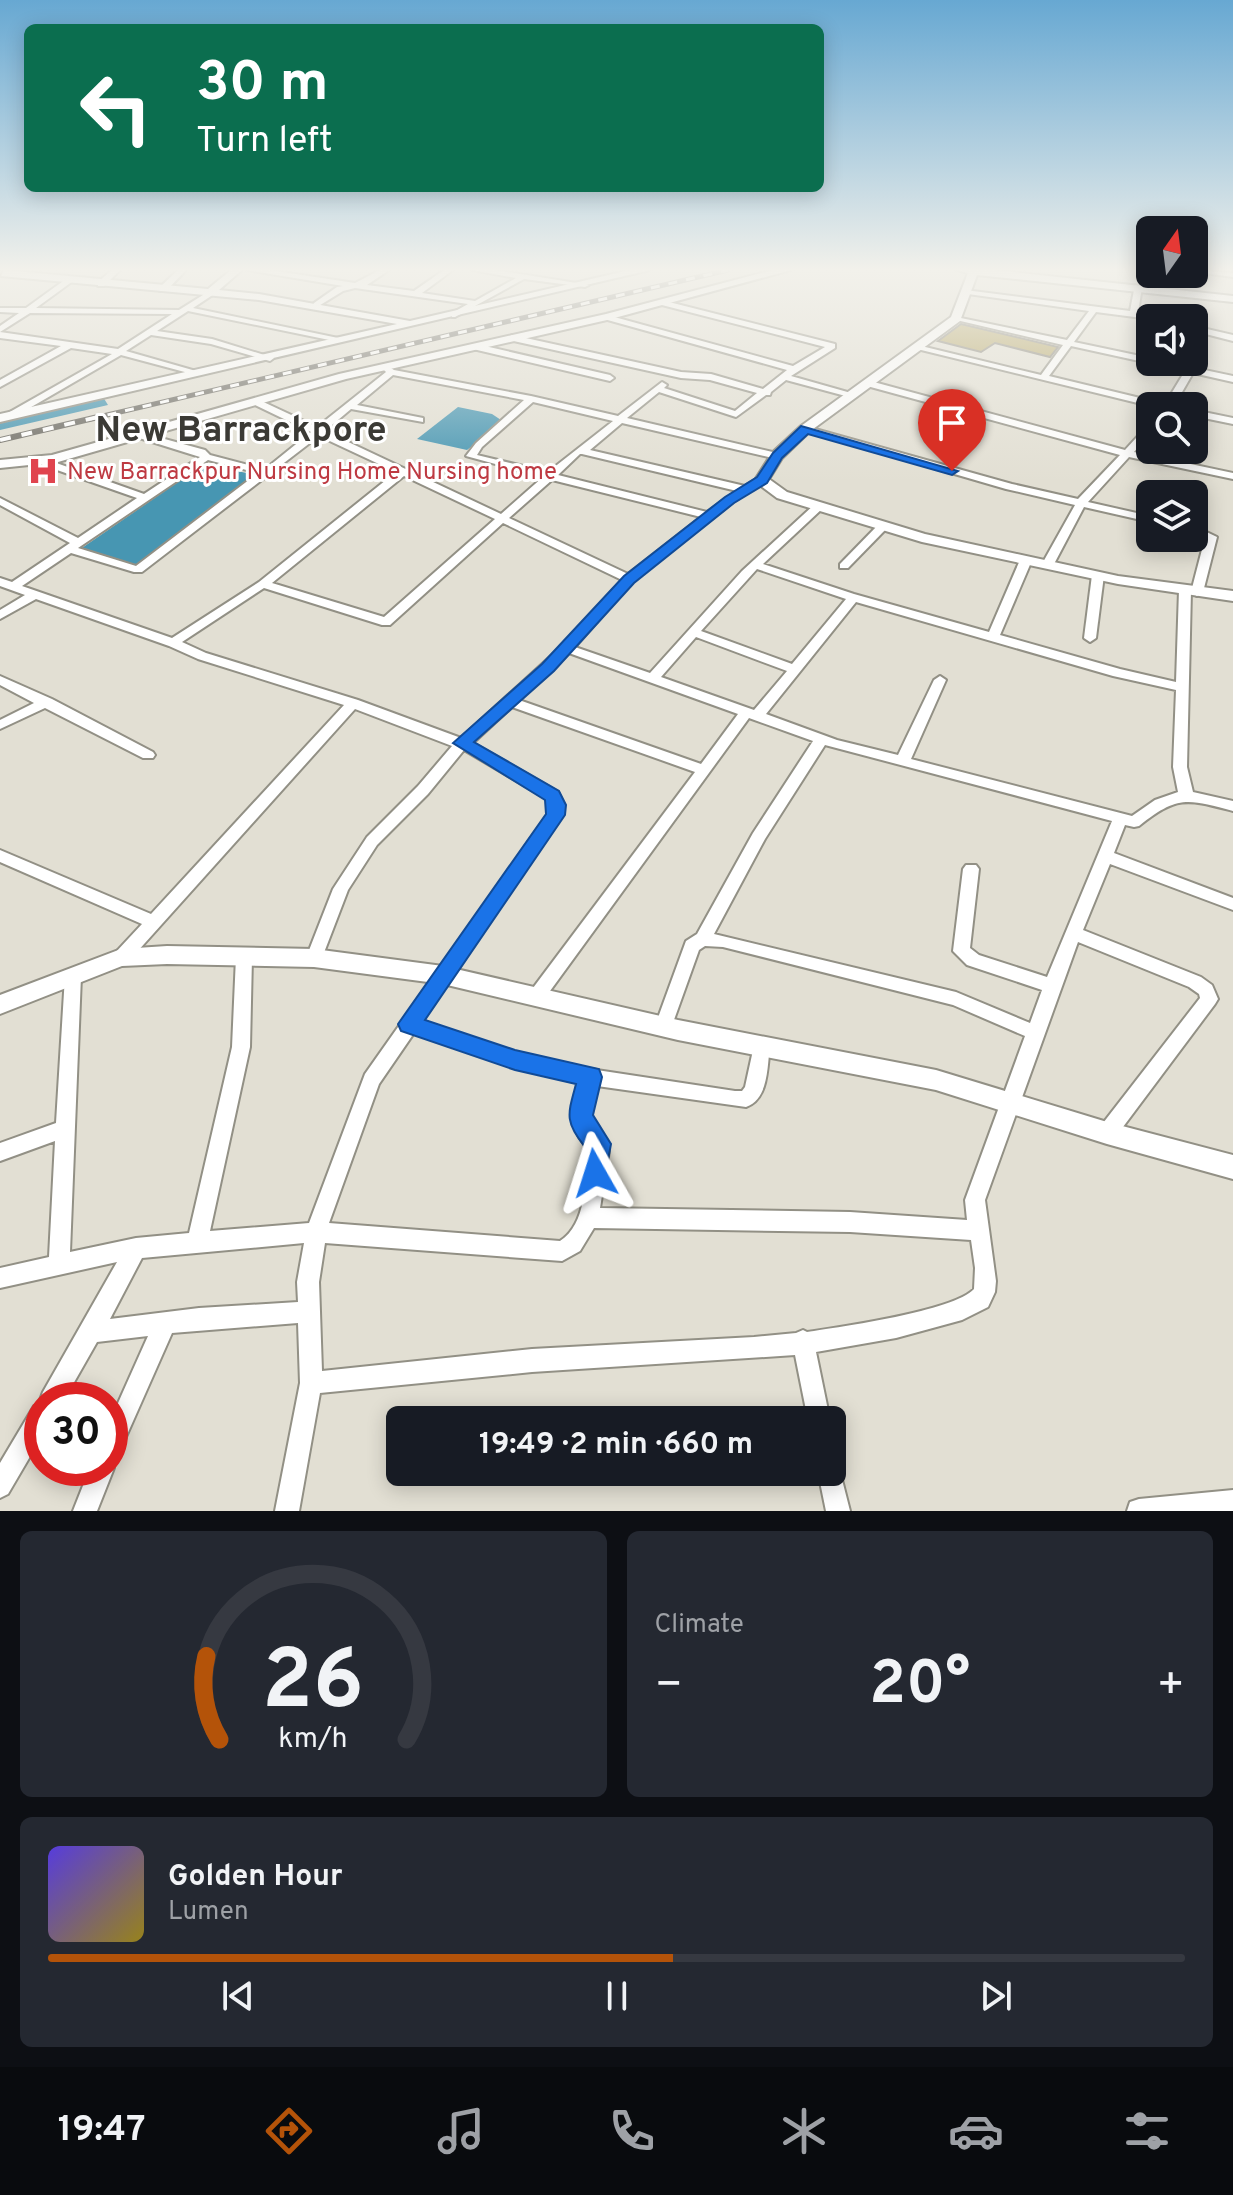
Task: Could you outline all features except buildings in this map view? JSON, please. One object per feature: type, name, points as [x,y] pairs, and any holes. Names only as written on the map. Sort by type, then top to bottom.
[{"type":"street","points":[[45,341],[119,352],[193,373]]},
{"type":"street","points":[[4,416],[138,341]]},
{"type":"street","points":[[202,341],[270,358]]},
{"type":"street","points":[[4,416],[270,358],[334,341]]},
{"type":"street","points":[[0,464],[41,461],[343,376],[389,370],[502,341]]},
{"type":"street","points":[[524,341],[676,373],[711,377],[767,393]]},
{"type":"street","points":[[692,341],[794,369]]},
{"type":"street","points":[[657,389],[736,414],[767,393],[794,369],[832,346],[811,341]]},
{"type":"street","points":[[314,958],[341,889],[372,841],[423,790],[462,743],[567,648],[629,579],[744,489],[762,480],[777,456],[805,429],[927,341]]},
{"type":"street","points":[[1045,341],[1136,360]]},
{"type":"street","points":[[1043,378],[1072,341]]},
{"type":"street","points":[[0,384],[69,345]]},
{"type":"street","points":[[476,347],[610,378]]},
{"type":"street","points":[[917,348],[1136,400]]},
{"type":"street","points":[[389,370],[531,399],[777,456]]},
{"type":"street","points":[[0,501],[74,546],[138,570],[319,431],[389,370]]},
{"type":"street","points":[[263,584],[386,622],[550,476],[676,373]]},
{"type":"street","points":[[1208,374],[1233,379]]},
{"type":"street","points":[[0,376],[11,378]]},
{"type":"street","points":[[786,377],[853,395]]},
{"type":"street","points":[[870,384],[1128,454],[1233,476]]},
{"type":"street","points":[[531,399],[479,445],[471,456],[709,516]]},
{"type":"street","points":[[254,401],[629,579]]},
{"type":"street","points":[[350,406],[420,420]]},
{"type":"street","points":[[1208,416],[1233,421]]},
{"type":"street","points":[[805,429],[1010,487],[1136,516]]},
{"type":"street","points":[[139,435],[266,472]]},
{"type":"street","points":[[1048,564],[1081,503],[1136,445]]},
{"type":"street","points":[[582,451],[744,489]]},
{"type":"street","points":[[7,584],[74,546],[206,457]]},
{"type":"street","points":[[41,461],[144,497]]},
{"type":"street","points":[[173,643],[263,584],[403,472]]},
{"type":"street","points":[[762,480],[782,495],[922,538],[1098,575],[1233,596]]},
{"type":"street","points":[[652,679],[755,565],[819,506]]},
{"type":"street","points":[[844,566],[883,526]]},
{"type":"street","points":[[1186,794],[1180,767],[1182,687],[1191,591],[1205,552]]},
{"type":"street","points":[[993,637],[1026,560]]},
{"type":"street","points":[[755,565],[852,597],[1118,673],[1182,687]]},
{"type":"street","points":[[1090,638],[1098,575]]},
{"type":"street","points":[[7,584],[202,656],[353,703],[462,743],[553,796],[557,805],[555,815],[537,843],[371,1080],[316,1232],[308,1282],[311,1383],[287,1511]]},
{"type":"street","points":[[0,615],[35,594]]},
{"type":"street","points":[[536,997],[704,770],[852,597]]},
{"type":"street","points":[[693,632],[793,669]]},
{"type":"street","points":[[567,648],[822,739],[1120,819],[1134,822],[1162,799],[1186,794],[1233,806]]},
{"type":"street","points":[[0,680],[148,755]]},
{"type":"street","points":[[903,760],[940,680]]},
{"type":"street","points":[[0,725],[47,702]]},
{"type":"street","points":[[510,702],[704,770]]},
{"type":"street","points":[[121,958],[353,703]]},
{"type":"street","points":[[664,1026],[692,946],[703,939],[740,866],[785,789],[822,739]]},
{"type":"street","points":[[311,1383],[563,1359],[704,1351],[803,1341],[911,1325],[970,1305],[982,1297],[988,1285],[977,1231],[975,1200],[1052,986],[1120,819]]},
{"type":"street","points":[[0,856],[154,922]]},
{"type":"street","points":[[1105,856],[1233,904]]},
{"type":"street","points":[[971,869],[961,951],[973,960],[1052,986]]},
{"type":"street","points":[[1074,933],[1195,982],[1206,990],[1209,999],[1107,1133]]},
{"type":"street","points":[[703,939],[901,983],[956,999],[1036,1033]]},
{"type":"street","points":[[197,1242],[241,1047],[244,957]]},
{"type":"street","points":[[0,1005],[121,958],[314,958],[443,975],[664,1026],[936,1080],[1107,1133],[1233,1167]]},
{"type":"street","points":[[59,1265],[73,976]]},
{"type":"street","points":[[409,1024],[515,1060],[590,1077],[746,1099],[754,1090],[761,1046]]},
{"type":"street","points":[[0,1278],[136,1248],[316,1232],[547,1252],[570,1247],[579,1237],[586,1218],[599,1151],[598,1144],[582,1125],[580,1115],[590,1077]]},
{"type":"street","points":[[0,1152],[64,1129]]},
{"type":"street","points":[[586,1218],[850,1222],[977,1231]]},
{"type":"street","points":[[62,1382],[136,1248]]},
{"type":"street","points":[[91,1332],[309,1312]]},
{"type":"street","points":[[128,1406],[165,1323]]},
{"type":"street","points":[[803,1341],[816,1406]]},
{"type":"street","points":[[0,1486],[24,1445]]},
{"type":"street","points":[[85,1511],[95,1486]]},
{"type":"street","points":[[833,1486],[838,1511]]},
{"type":"street","points":[[1139,1511],[1233,1502]]},
{"type":"water","points":[[103,397],[108,405],[0,430],[0,422]]},
{"type":"water","points":[[458,407],[492,414],[504,422],[467,450],[417,439]]},
{"type":"water","points":[[204,464],[256,475],[138,566],[79,550]]},
{"type":"railway","points":[[90,419],[426,341]]},
{"type":"railway","points":[[0,440],[98,417]]},
{"type":"place","name":"New Barrackpur Nursing Home Nursing home","points":[[43,471]]},
{"type":"district","name":"New Barrackpore","points":[[241,428]]},
{"type":"route","points":[[595,1173],[598,1144],[582,1125],[580,1115],[590,1077],[515,1060],[409,1024],[537,843],[555,815],[557,805],[553,796],[462,743],[548,667],[629,579],[729,500],[762,480],[777,456],[805,429],[952,471]]}]
